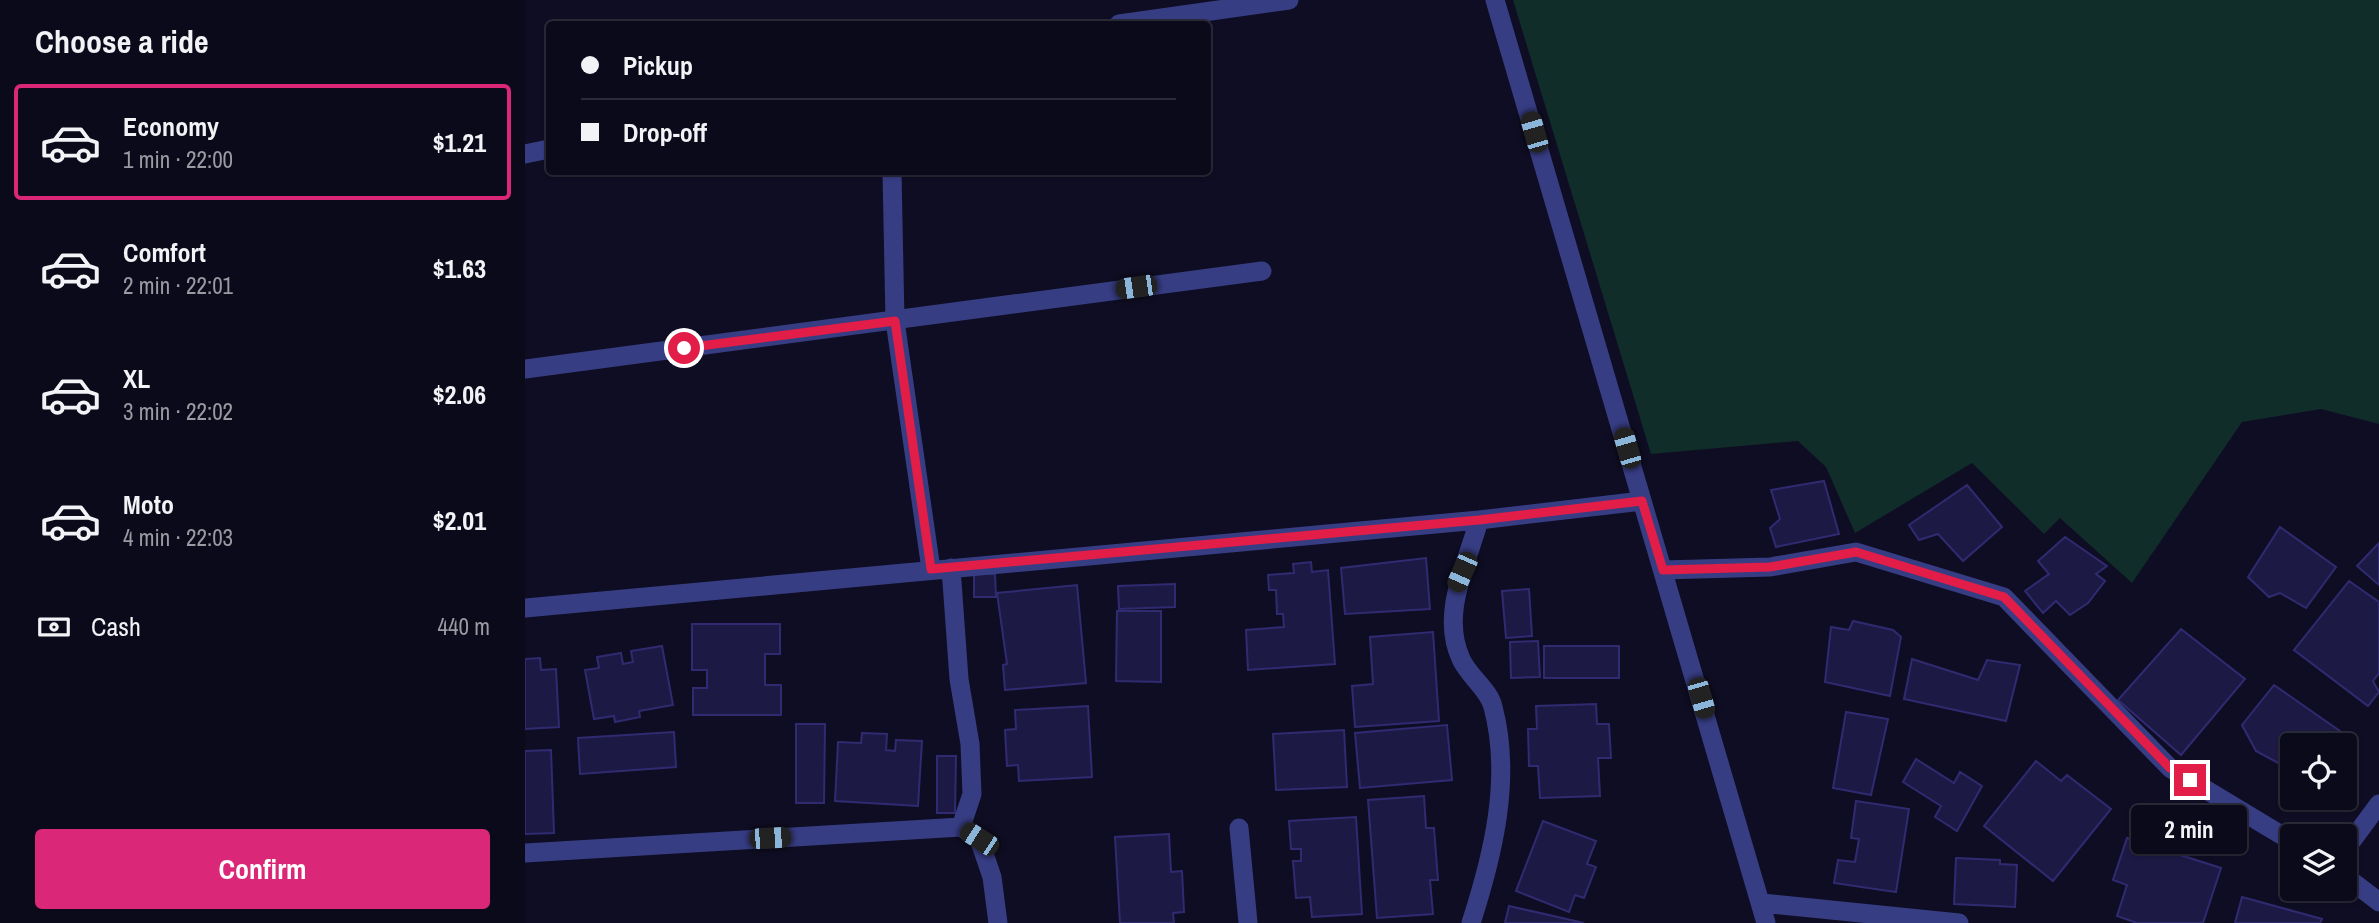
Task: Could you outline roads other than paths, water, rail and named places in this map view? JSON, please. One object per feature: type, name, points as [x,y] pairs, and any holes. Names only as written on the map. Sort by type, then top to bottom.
[{"type":"street","points":[[1140,21],[1289,0]]},
{"type":"street","points":[[1495,0],[1766,923]]},
{"type":"street","points":[[525,154],[546,150]]},
{"type":"street","points":[[892,175],[895,321],[931,569]]},
{"type":"street","points":[[525,369],[1262,271]]},
{"type":"street","points":[[525,608],[1479,520],[1642,501]]},
{"type":"street","points":[[1471,923],[1489,867],[1501,776],[1493,707],[1488,694],[1469,676],[1458,653],[1454,619],[1456,586],[1469,558],[1479,520]]},
{"type":"street","points":[[1663,570],[1770,567],[1856,552],[2004,597],[2170,768],[2280,834]]},
{"type":"street","points":[[951,568],[959,679],[970,744],[972,781],[972,794],[961,827]]},
{"type":"street","points":[[2357,834],[2379,804]]},
{"type":"street","points":[[525,853],[961,827],[979,839],[992,877],[998,923]]},
{"type":"street","points":[[1239,828],[1248,923]]},
{"type":"street","points":[[2357,885],[2379,902]]},
{"type":"street","points":[[1762,903],[1959,923]]}]
